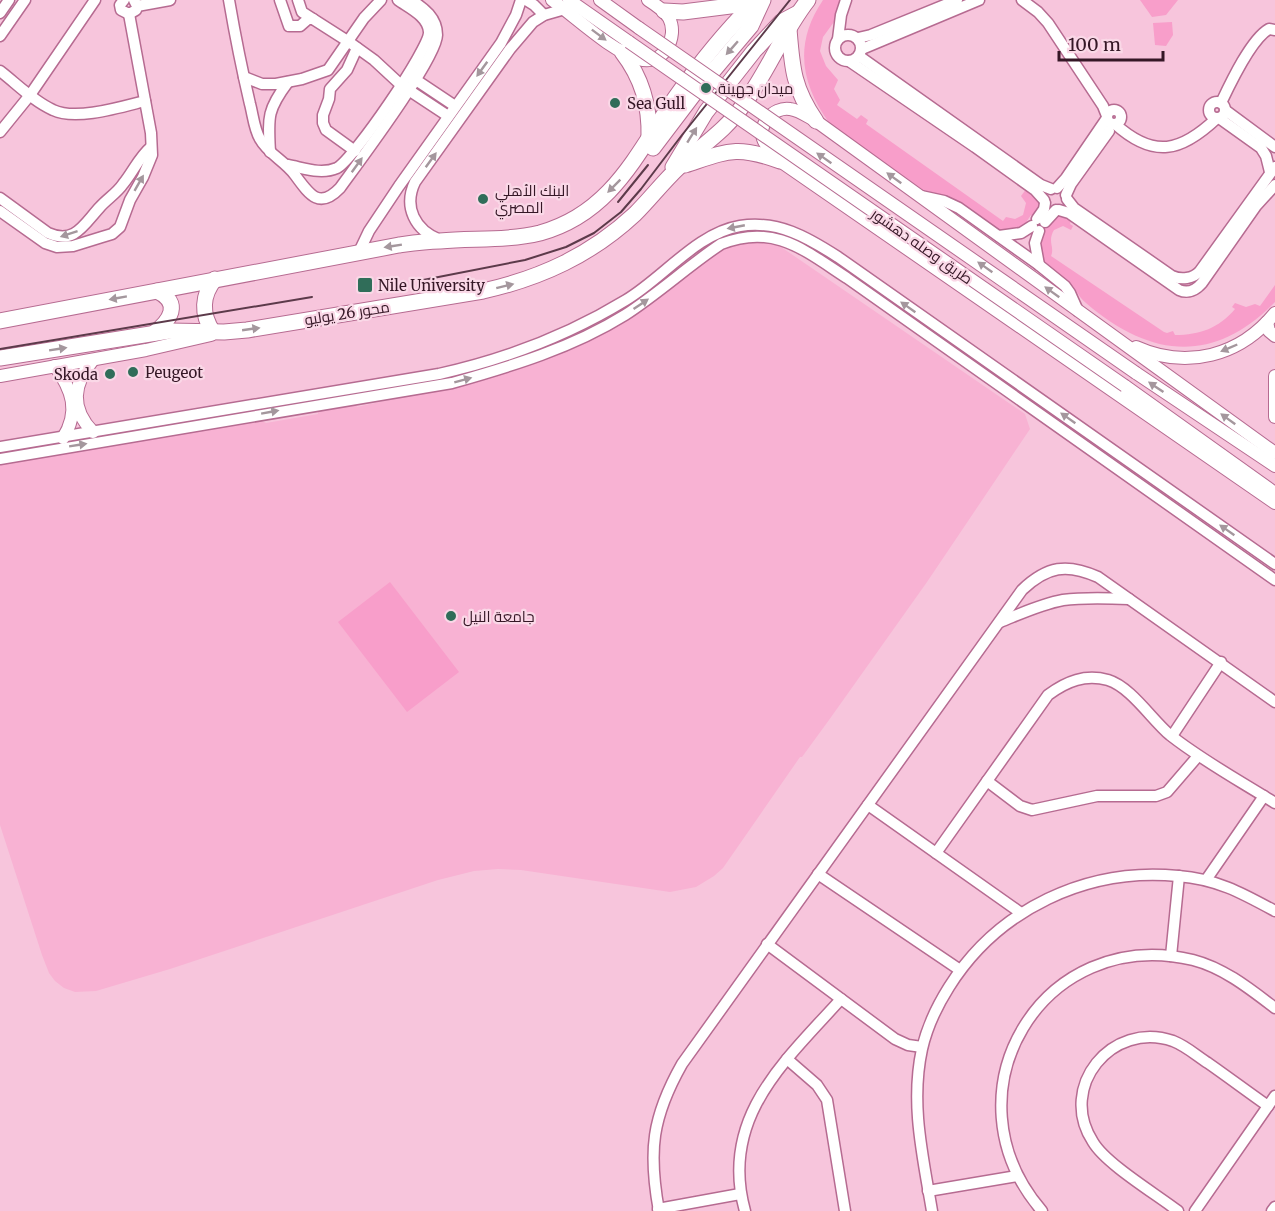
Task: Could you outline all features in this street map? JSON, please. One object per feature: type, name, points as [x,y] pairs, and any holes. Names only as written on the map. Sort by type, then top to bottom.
[{"type":"highway","name":"محور 26 يوليو","points":[[0,358],[154,333],[184,330],[219,332],[259,328],[483,291],[532,278],[570,261],[598,244],[637,212],[679,166],[716,136],[742,107],[808,0]]},
{"type":"highway","points":[[664,11],[683,12],[758,1]]},
{"type":"highway","points":[[0,321],[359,252],[440,241],[503,239],[543,232],[562,224],[580,214],[612,189],[637,158],[701,63],[758,1]]},
{"type":"highway","points":[[637,158],[650,151],[658,142],[697,90],[751,26],[758,1]]},
{"type":"highway","name":"محور 26 يوليو","points":[[662,185],[706,112],[754,51],[781,22],[798,13]]},
{"type":"highway","points":[[789,29],[792,63],[798,90],[816,121]]},
{"type":"highway","points":[[622,52],[637,74],[642,87],[649,112],[649,139]]},
{"type":"highway","points":[[679,166],[732,150],[758,153],[780,161]]},
{"type":"highway","points":[[215,279],[206,294],[204,305],[207,322],[219,332]]},
{"type":"highway","points":[[154,333],[166,324],[171,313],[170,302],[157,291]]},
{"type":"main road","points":[[552,0],[567,5],[622,52],[641,60],[657,58],[665,51],[673,34],[672,25],[664,11],[648,0]]},
{"type":"main road","name":"طريق وصله دهشور","points":[[600,0],[836,166],[1275,466]]},
{"type":"main road","name":"طريق وصله دهشور","points":[[567,5],[1275,493]]},
{"type":"main road","points":[[1275,453],[816,121],[792,109],[782,109],[769,117],[763,129],[764,143],[780,161],[1275,502]]},
{"type":"main road","points":[[1114,337],[1157,356],[1190,358],[1212,355],[1245,341],[1271,318]]},
{"type":"main road","points":[[1271,318],[1269,331],[1275,336]]},
{"type":"main road","points":[[0,376],[183,343],[219,332]]},
{"type":"main road","points":[[93,360],[81,376],[77,393],[82,418],[93,432]]},
{"type":"main road","points":[[55,366],[67,385],[72,400],[72,420],[63,438]]},
{"type":"main road","points":[[1275,376],[1275,417]]},
{"type":"street","points":[[0,13],[9,0]]},
{"type":"street","points":[[0,36],[25,0]]},
{"type":"street","points":[[0,132],[30,95],[95,0]]},
{"type":"street","points":[[122,0],[121,10],[170,0]]},
{"type":"street","points":[[230,0],[244,77],[258,135],[270,152],[288,165],[307,191],[317,199],[323,199],[335,193],[380,132],[405,87]]},
{"type":"street","points":[[280,0],[289,26],[300,26],[308,19],[313,19]]},
{"type":"street","points":[[298,0],[302,12],[353,45],[405,87],[448,116]]},
{"type":"street","points":[[355,151],[326,130],[322,115],[330,99],[330,89],[346,70],[364,18],[381,0]]},
{"type":"street","points":[[398,0],[423,18],[429,29],[428,42],[412,77]]},
{"type":"street","points":[[288,165],[322,171],[340,167],[405,87],[435,43],[437,36],[432,18],[426,10],[411,0]]},
{"type":"street","points":[[440,241],[424,232],[414,218],[411,210],[411,193],[415,182],[505,46],[521,0]]},
{"type":"street","points":[[526,0],[534,4],[544,15]]},
{"type":"street","points":[[846,0],[835,46],[837,54],[842,59],[871,35],[957,0]]},
{"type":"street","points":[[851,0],[845,22],[856,48],[1038,183],[1054,188],[1067,197],[1074,208],[1172,276],[1178,284]]},
{"type":"street","points":[[856,48],[979,0]]},
{"type":"street","points":[[1022,0],[1048,23],[1103,106],[1129,136],[1145,144],[1167,147],[1192,140],[1218,113],[1238,69],[1254,45],[1265,31],[1275,30]]},
{"type":"street","points":[[1030,0],[1050,20],[1107,104],[1113,119]]},
{"type":"street","points":[[359,252],[369,231],[455,106],[505,46],[533,22],[567,5]]},
{"type":"street","points":[[0,211],[45,243],[57,247],[73,246],[117,231],[152,154],[133,7]]},
{"type":"street","points":[[838,39],[844,35],[856,48],[983,152],[1035,190],[1049,209],[1069,213],[1188,292],[1194,291],[1200,271],[1273,170],[1262,148],[1218,113]]},
{"type":"street","points":[[244,77],[262,84],[288,82],[328,70],[353,45]]},
{"type":"street","points":[[0,71],[53,111],[65,114],[85,113],[145,101]]},
{"type":"street","points":[[412,77],[455,106]]},
{"type":"street","points":[[270,152],[269,114],[288,82]]},
{"type":"street","points":[[1218,113],[1275,147]]},
{"type":"street","points":[[1039,265],[1035,243],[1046,193],[1066,178],[1113,119]]},
{"type":"street","points":[[999,236],[1021,233],[1038,225],[1065,206],[1071,184],[1113,119]]},
{"type":"street","points":[[0,198],[48,233],[56,237],[70,236],[79,231],[122,186],[142,156],[152,147]]},
{"type":"street","points":[[322,171],[334,183],[335,193]]},
{"type":"street","points":[[307,191],[308,181],[322,171]]},
{"type":"street","points":[[1198,279],[1275,185]]},
{"type":"street","points":[[399,186],[411,193]]},
{"type":"street","points":[[918,195],[951,204],[999,236],[1065,286],[1078,311]]},
{"type":"street","points":[[111,197],[117,206],[126,208]]},
{"type":"street","points":[[90,220],[98,226],[102,237]]},
{"type":"street","points":[[0,447],[343,395],[439,374],[514,354],[582,325],[628,299],[707,238],[740,226],[774,226],[793,231],[838,257],[1275,564]]},
{"type":"street","points":[[343,395],[452,383],[504,369],[543,355],[587,336],[624,315],[721,244],[752,236],[769,236],[801,248],[846,278],[1275,580]]},
{"type":"street","points":[[0,459],[331,397]]},
{"type":"street","points":[[741,1194],[659,1210],[653,1178],[653,1148],[657,1118],[667,1090],[682,1064],[767,944],[1022,590],[1034,578],[1049,571],[1066,568],[1083,570],[1098,577],[1275,702]]},
{"type":"street","points":[[1000,622],[1062,600],[1129,599]]},
{"type":"street","points":[[1172,736],[1221,662]]},
{"type":"street","points":[[936,854],[1048,695],[1062,685],[1078,679],[1095,677],[1111,681],[1127,693],[1155,722],[1198,756],[1275,803]]},
{"type":"street","points":[[987,781],[1020,806],[1032,810],[1097,796],[1156,796],[1167,792],[1198,756]]},
{"type":"street","points":[[1206,880],[1264,796]]},
{"type":"street","points":[[868,805],[1021,913]]},
{"type":"street","points":[[818,874],[960,970]]},
{"type":"street","points":[[932,1211],[916,1119],[916,1082],[922,1047],[937,1006],[960,970],[988,939],[1021,913],[1050,897],[1101,880],[1146,874],[1206,880],[1233,888],[1275,911]]},
{"type":"street","points":[[1171,956],[1179,876]]},
{"type":"street","points":[[767,944],[895,1039],[908,1045],[922,1047]]},
{"type":"street","points":[[1042,1211],[1029,1196],[1017,1176],[1006,1149],[1002,1090],[1008,1060],[1019,1033],[1045,1000],[1063,985],[1093,968],[1126,957],[1149,955],[1171,956],[1217,969],[1275,1008]]},
{"type":"street","points":[[745,1211],[741,1194],[741,1156],[744,1137],[753,1110],[767,1084],[841,999]]},
{"type":"street","points":[[1178,1211],[1104,1156],[1093,1143],[1085,1127],[1082,1093],[1087,1077],[1109,1050],[1124,1042],[1141,1038],[1158,1038],[1175,1042],[1272,1101],[1195,1211]]},
{"type":"street","points":[[787,1059],[817,1085],[827,1100],[845,1211]]},
{"type":"street","points":[[928,1191],[1017,1176]]},
{"type":"street","points":[[1272,1211],[1275,1207]]},
{"type":"shaded area","points":[[823,0],[842,0],[839,15],[823,37],[820,51],[826,66],[838,80],[834,89],[840,100],[837,105],[857,119],[861,115],[868,120],[866,124],[1003,221],[1006,217],[1015,219],[1023,215],[1026,203],[1021,196],[1027,188],[1040,203],[1033,216],[1031,215],[1027,221],[1029,223],[1020,229],[999,230],[923,190],[830,124],[812,93],[804,63],[808,32]]},
{"type":"shaded area","points":[[1140,0],[1178,0],[1166,15],[1152,17]]},
{"type":"shaded area","points":[[1172,22],[1173,35],[1166,46],[1155,45],[1153,23]]},
{"type":"shaded area","points":[[1058,215],[1064,215],[1073,226],[1071,230],[1063,226],[1054,230],[1051,238],[1051,256],[1164,332],[1173,331],[1175,335],[1184,335],[1216,326],[1235,309],[1232,307],[1235,303],[1246,307],[1255,304],[1260,306],[1275,285],[1275,302],[1252,322],[1229,336],[1205,345],[1182,347],[1158,343],[1134,335],[1086,303],[1065,278],[1041,258],[1038,245],[1040,237]]},
{"type":"shaded area","name":"جامعة النيل","points":[[739,241],[769,241],[781,247],[1025,414],[1030,429],[927,582],[723,868],[696,887],[670,892],[521,870],[474,871],[438,880],[170,969],[96,991],[75,992],[55,981],[42,955],[0,825],[0,465],[260,420],[266,423],[318,414],[318,411],[355,403],[357,407],[496,376],[559,353],[720,247]]},
{"type":"shaded area","points":[[390,582],[459,672],[407,712],[338,622]]},
{"type":"railway","points":[[418,281],[525,260],[566,247],[594,233],[621,212],[641,189],[790,0]]},
{"type":"railway","points":[[618,202],[648,165]]},
{"type":"railway","points":[[0,349],[312,297]]},
{"type":"place","name":"ميدان جهينة","points":[[706,88]]},
{"type":"place","name":"Sea Gull","points":[[615,103]]},
{"type":"place","name":"البنك الأهلي المصري","points":[[483,199]]},
{"type":"place","name":"Nile University","points":[[365,285]]},
{"type":"place","name":"Peugeot","points":[[133,372]]},
{"type":"place","name":"Skoda","points":[[110,374]]},
{"type":"place","name":"جامعة النيل","points":[[451,616]]}]
